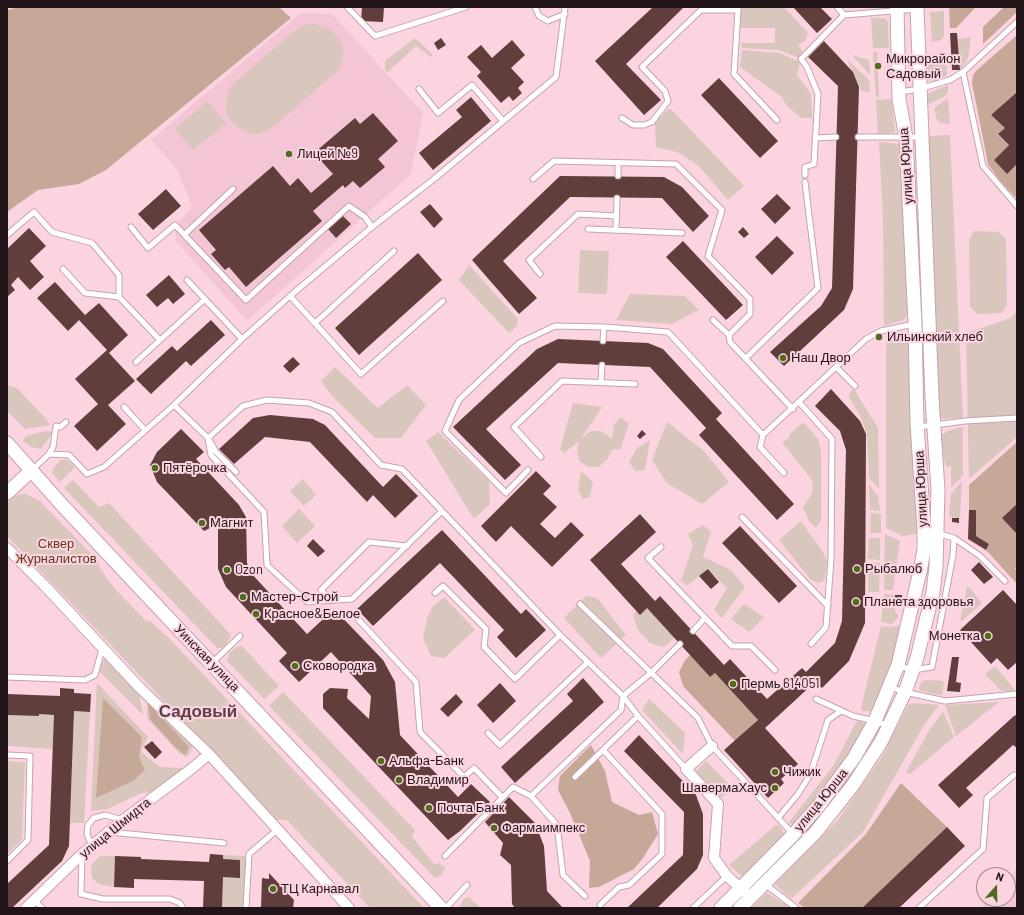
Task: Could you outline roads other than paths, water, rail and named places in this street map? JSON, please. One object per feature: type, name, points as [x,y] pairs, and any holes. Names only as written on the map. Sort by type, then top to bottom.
[{"type":"street","name":"улица Юрша","points":[[740,908],[815,833],[853,785],[890,726],[913,670],[933,592],[936,567],[938,490],[933,426],[917,8]]},
{"type":"street","name":"улица Юрша","points":[[721,908],[820,804],[850,764],[875,721],[898,666],[908,629],[924,549],[917,427],[915,323],[906,138],[899,92],[897,9]]},
{"type":"street","name":"Уинская улица","points":[[7,443],[31,472],[440,908]]},
{"type":"street","points":[[7,493],[31,472]]},
{"type":"street","points":[[7,548],[45,586],[102,649],[208,754],[349,908]]},
{"type":"street","points":[[712,746],[686,768],[718,804],[714,858],[727,876],[751,897]]},
{"type":"street","name":"улица Шмидта","points":[[26,908],[92,845],[190,770],[208,754]]},
{"type":"lane","points":[[347,7],[375,36],[466,7]]},
{"type":"lane","points":[[535,7],[539,16],[548,21],[565,14]]},
{"type":"lane","points":[[49,454],[69,455],[87,474],[104,467],[174,405],[242,338],[290,296],[372,227],[434,179],[556,77],[565,7]]},
{"type":"lane","points":[[836,7],[844,15]]},
{"type":"lane","points":[[805,175],[805,167],[814,164],[818,94],[807,67],[801,59],[844,15],[917,8]]},
{"type":"lane","points":[[622,118],[633,125],[644,126],[652,122],[668,101],[665,91],[642,67],[701,10],[738,9],[734,74],[777,120]]},
{"type":"lane","points":[[899,92],[919,89],[950,80],[963,72],[1017,22]]},
{"type":"lane","points":[[963,72],[982,166],[1017,206]]},
{"type":"lane","points":[[419,89],[438,113],[472,85],[503,121]]},
{"type":"lane","points":[[816,138],[836,137]]},
{"type":"lane","points":[[858,137],[922,137]]},
{"type":"lane","points":[[533,179],[554,161],[676,164],[722,210],[708,256],[750,299],[750,314],[729,335]]},
{"type":"lane","points":[[618,163],[618,176]]},
{"type":"lane","points":[[746,358],[818,288],[805,182]]},
{"type":"lane","points":[[185,234],[234,189]]},
{"type":"lane","points":[[616,229],[617,198]]},
{"type":"lane","points":[[132,227],[148,248],[175,225],[246,300],[349,206],[365,217],[372,227]]},
{"type":"lane","points":[[7,235],[34,212],[52,232],[92,243],[119,275],[119,297]]},
{"type":"lane","points":[[540,274],[529,260],[578,214],[617,216]]},
{"type":"lane","points":[[588,229],[682,233]]},
{"type":"lane","points":[[315,323],[394,251]]},
{"type":"lane","points":[[63,269],[85,293],[119,297],[160,340]]},
{"type":"lane","points":[[187,280],[242,338]]},
{"type":"lane","points":[[290,296],[362,374],[443,301]]},
{"type":"lane","points":[[136,362],[205,299]]},
{"type":"lane","points":[[713,320],[729,335],[730,342],[793,410]]},
{"type":"lane","points":[[784,473],[760,447],[763,435],[793,410],[799,402],[866,339],[881,331],[929,321]]},
{"type":"lane","points":[[528,470],[506,493],[445,431],[459,400],[519,343],[555,326],[604,327],[668,332],[763,435]]},
{"type":"lane","points":[[603,341],[604,327]]},
{"type":"lane","points":[[601,382],[602,365]]},
{"type":"lane","points":[[836,368],[854,386]]},
{"type":"lane","points":[[541,457],[514,427],[562,381],[635,384]]},
{"type":"lane","points":[[208,438],[243,406],[268,400],[309,403],[332,412],[381,465],[402,469],[560,635],[623,696],[638,716],[686,768]]},
{"type":"lane","points":[[799,402],[832,439],[828,606],[826,627],[811,644]]},
{"type":"lane","points":[[174,405],[208,438],[216,452],[236,472]]},
{"type":"lane","points":[[124,407],[145,430]]},
{"type":"lane","points":[[917,427],[965,421],[1017,418]]},
{"type":"lane","points":[[31,472],[49,454],[53,447],[56,426],[60,427],[66,422]]},
{"type":"lane","points":[[208,438],[211,455],[264,512],[267,565],[307,602],[352,599],[442,511]]},
{"type":"lane","points":[[742,516],[828,606]]},
{"type":"lane","points":[[937,533],[954,538],[980,556],[1005,582]]},
{"type":"lane","points":[[898,666],[913,670],[932,667],[953,555],[954,538]]},
{"type":"lane","points":[[330,600],[321,590],[368,542],[406,546]]},
{"type":"lane","points":[[661,547],[648,558],[732,646],[751,646],[775,670]]},
{"type":"lane","points":[[434,593],[443,586],[486,629],[484,647],[515,679],[560,635]]},
{"type":"lane","points":[[580,604],[698,718],[712,746],[803,845]]},
{"type":"lane","points":[[356,618],[416,682],[420,732],[464,777],[474,768],[502,797]]},
{"type":"lane","points":[[693,631],[705,618]]},
{"type":"lane","points":[[212,664],[240,636]]},
{"type":"lane","points":[[531,796],[621,710],[623,696],[652,672],[680,644]]},
{"type":"lane","points":[[7,677],[85,680],[95,675],[102,649]]},
{"type":"lane","points":[[488,733],[500,745],[588,662]]},
{"type":"lane","points":[[890,687],[945,701],[1014,694],[1017,700]]},
{"type":"lane","points":[[816,700],[852,716],[890,726]]},
{"type":"lane","points":[[778,818],[798,794],[810,775],[828,720],[842,711]]},
{"type":"lane","points":[[576,777],[638,716]]},
{"type":"lane","points":[[600,905],[619,887],[629,885],[662,854],[662,814],[603,750]]},
{"type":"lane","points":[[7,755],[30,756],[28,840],[7,860]]},
{"type":"lane","points":[[919,908],[983,848],[987,798],[1014,775]]},
{"type":"lane","points":[[444,856],[513,787],[531,796],[557,825],[563,875],[584,896]]},
{"type":"lane","points":[[92,845],[87,835],[88,825],[94,818],[105,815],[123,820]]},
{"type":"lane","points":[[246,908],[249,854],[277,830]]},
{"type":"lane","points":[[108,832],[224,843]]},
{"type":"lane","points":[[82,854],[81,894],[103,899],[170,900],[180,903],[183,908]]},
{"type":"lane","points":[[755,874],[765,884],[796,908]]},
{"type":"lane","points":[[693,908],[727,876]]},
{"type":"lane","points":[[446,908],[468,885]]},
{"type":"lane","points":[[34,900],[42,908]]},
{"type":"place","name":"Микрорайон Садовый","points":[[878,66]]},
{"type":"place","name":"Лицей №9","points":[[289,154]]},
{"type":"place","name":"Ильинский хлеб","points":[[879,337]]},
{"type":"place","name":"Наш Двор","points":[[783,358]]},
{"type":"place","name":"Пятёрочка","points":[[155,468]]},
{"type":"place","name":"Магнит","points":[[202,523]]},
{"type":"place","name":"Рыбалюб","points":[[857,569]]},
{"type":"place","name":"Ozon","points":[[227,570]]},
{"type":"place","name":"Мастер-Строй","points":[[243,597]]},
{"type":"place","name":"Планета здоровья","points":[[856,602]]},
{"type":"place","name":"Красное&Белое","points":[[256,614]]},
{"type":"place","name":"Монетка","points":[[988,636]]},
{"type":"place","name":"Сковородка","points":[[295,666]]},
{"type":"place","name":"Пермь 614051","points":[[733,684]]},
{"type":"place","name":"Альфа-Банк","points":[[381,761]]},
{"type":"place","name":"Чижик","points":[[775,772]]},
{"type":"place","name":"Владимир","points":[[399,780]]},
{"type":"place","name":"ШавермаХаус","points":[[775,788]]},
{"type":"place","name":"Почта Банк","points":[[429,808]]},
{"type":"place","name":"Фармаимпекс","points":[[494,828]]},
{"type":"place","name":"ТЦ Карнавал","points":[[273,889]]},
{"type":"district","name":"Садовый","points":[[198,711]]},
{"type":"park label","name":"Сквер Журналистов","points":[[56,552]]}]
